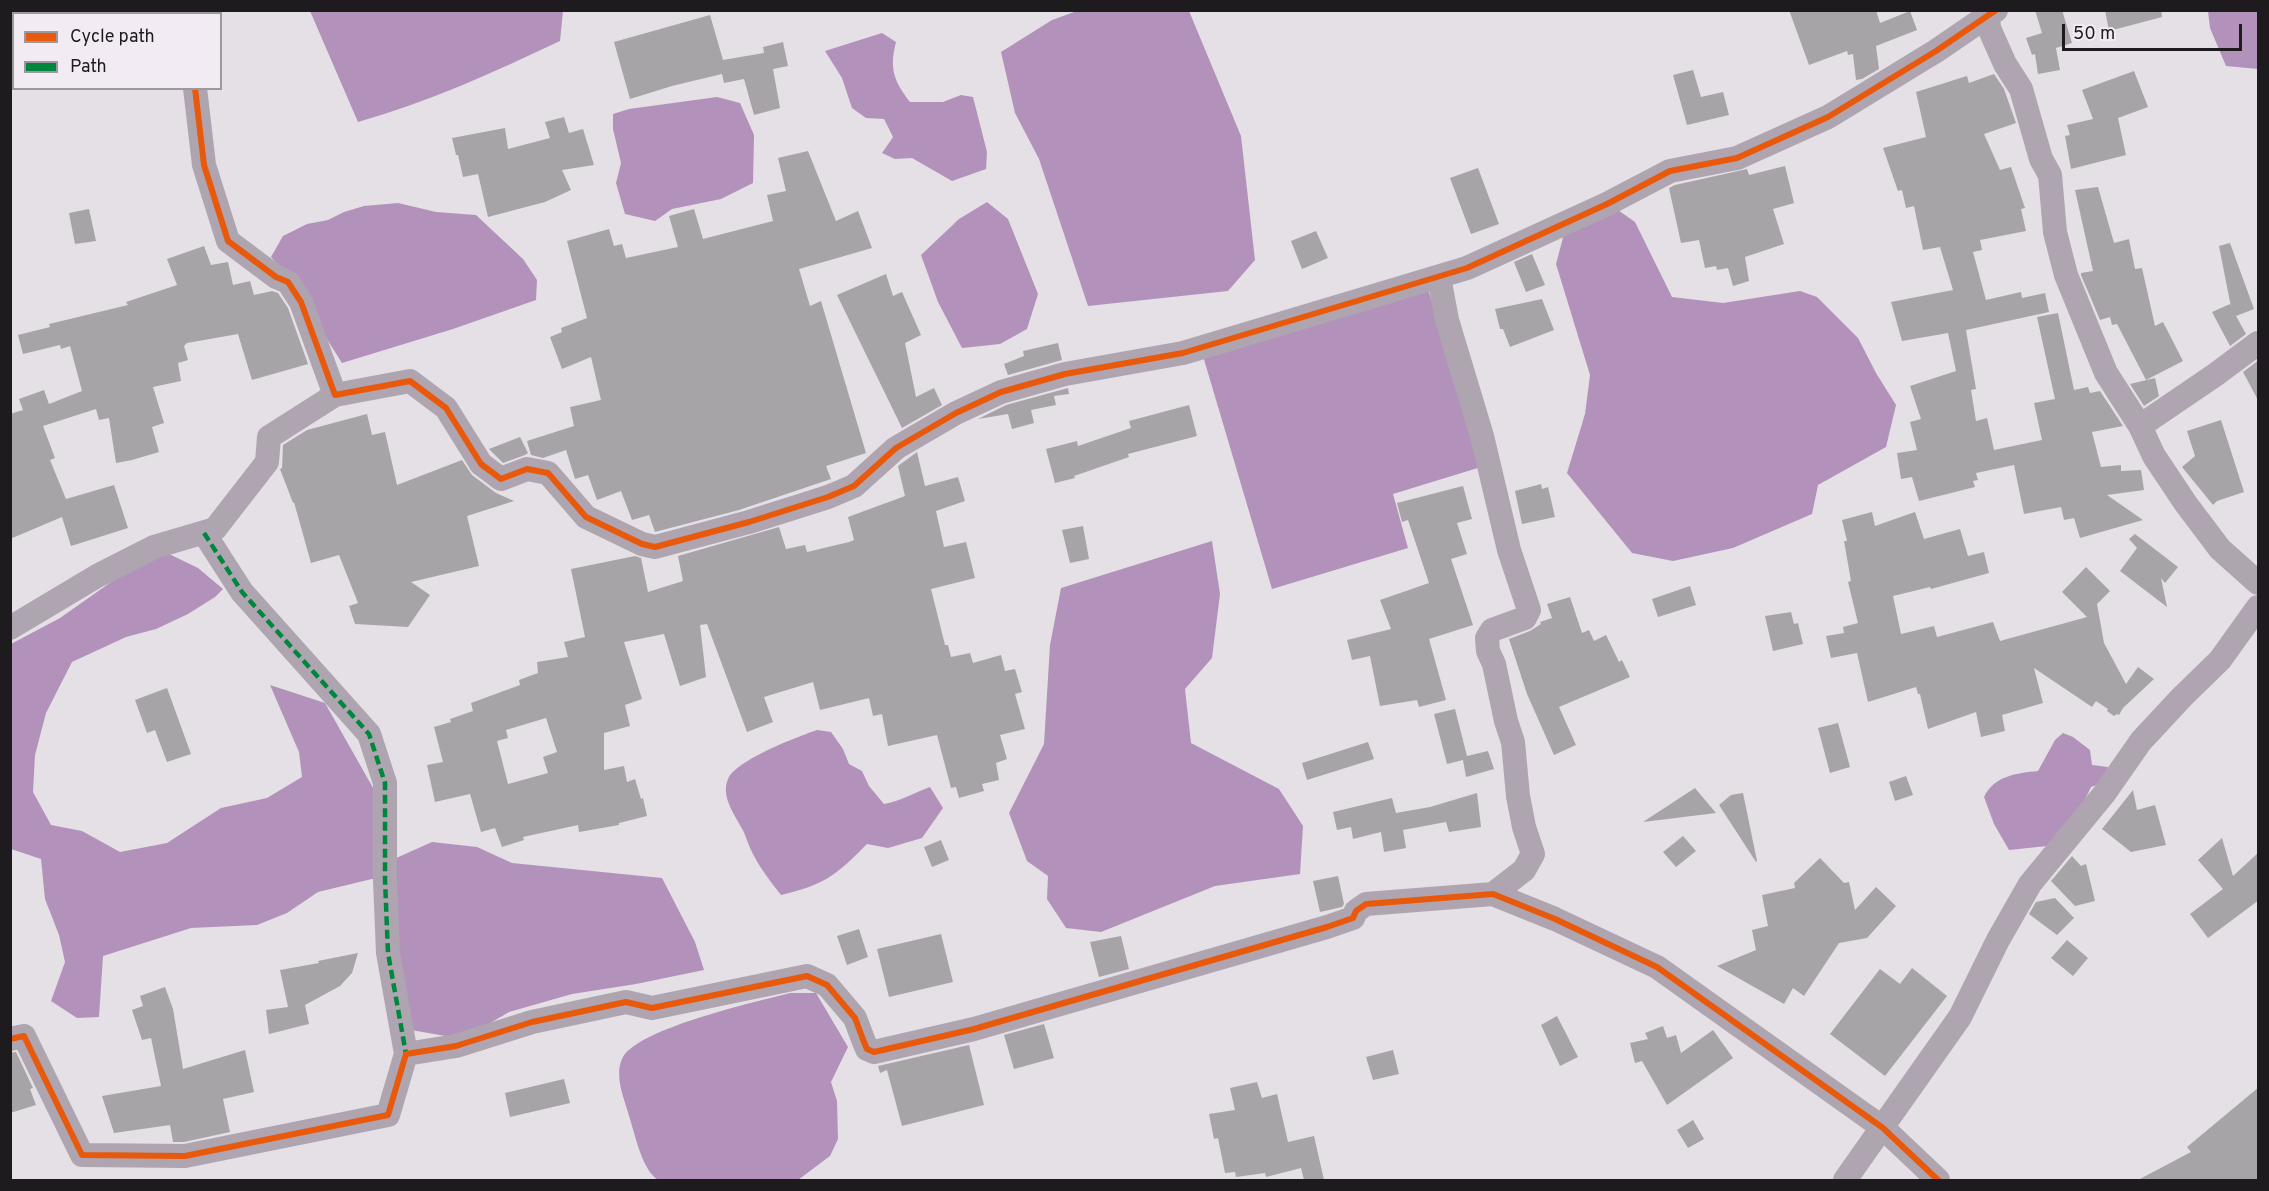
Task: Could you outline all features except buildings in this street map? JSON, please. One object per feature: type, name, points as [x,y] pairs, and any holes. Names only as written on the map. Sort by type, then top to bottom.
[{"type":"street","points":[[10,628],[97,576],[154,547],[215,530],[267,462],[269,437],[335,395],[410,381],[446,408],[481,464],[501,479],[527,468],[548,473],[586,517],[642,544],[655,547],[749,522],[828,497],[854,486],[896,448],[956,413],[1001,392],[1106,365],[1183,353],[1467,268],[1607,204],[1670,171],[1737,158],[1828,117],[1936,51],[1992,12]]},
{"type":"street","points":[[1992,12],[1989,28],[2005,64],[2021,89],[2041,159],[2050,176],[2055,232],[2066,275],[2106,373],[2140,426],[2154,456],[2220,549],[2259,583]]},
{"type":"street","points":[[195,90],[204,165],[228,241],[276,277],[288,282],[301,302],[335,395]]},
{"type":"street","points":[[1439,277],[1448,320],[1482,436],[1509,550],[1529,610],[1525,618],[1492,630],[1487,638],[1488,651],[1494,664],[1506,721],[1513,742],[1524,827],[1533,854],[1524,870],[1493,894]]},
{"type":"street","points":[[2140,426],[2259,343]]},
{"type":"street","points":[[10,1039],[24,1036],[82,1155],[185,1156],[388,1114],[405,1054],[388,953],[385,783],[369,734],[242,592],[204,533]]},
{"type":"street","points":[[1845,1180],[1960,1017],[1998,940],[2030,884],[2104,794],[2141,741],[2181,697],[2220,660],[2259,607]]},
{"type":"street","points":[[405,1054],[456,1046],[532,1022],[626,1002],[652,1008],[807,976],[827,985],[855,1018],[867,1049],[874,1052],[974,1029],[1327,927],[1353,918],[1356,911],[1366,904],[1493,894],[1555,919],[1657,967],[1883,1128],[1938,1180]]},
{"type":"shaded area","points":[[310,11],[563,11],[560,41],[436,96],[358,122]]},
{"type":"shaded area","points":[[1077,11],[1189,11],[1241,136],[1255,260],[1228,291],[1088,306],[1039,159],[1015,113],[1001,52],[1052,20]]},
{"type":"shaded area","points":[[2208,11],[2258,11],[2258,69],[2226,66],[2210,28]]},
{"type":"shaded area","points":[[882,33],[896,42],[893,60],[894,74],[910,102],[943,102],[961,95],[973,97],[987,152],[986,169],[952,181],[912,158],[895,159],[882,153],[893,137],[884,119],[866,118],[852,108],[842,78],[825,51]]},
{"type":"shaded area","points":[[717,97],[740,103],[754,135],[753,183],[721,199],[672,209],[655,221],[625,214],[616,183],[621,163],[613,129],[613,114],[629,109]]},
{"type":"shaded area","points":[[987,202],[1008,219],[1038,294],[1027,329],[1000,344],[962,348],[938,302],[921,255],[959,219]]},
{"type":"shaded area","points":[[398,203],[436,212],[476,215],[523,259],[537,280],[536,300],[453,329],[342,363],[285,273],[271,257],[283,236],[307,224],[328,220],[364,206]]},
{"type":"shaded area","points":[[1612,206],[1635,222],[1672,297],[1723,303],[1800,291],[1817,297],[1858,338],[1896,405],[1886,447],[1818,485],[1812,514],[1733,548],[1673,561],[1632,553],[1567,473],[1585,414],[1590,375],[1556,264],[1565,230]]},
{"type":"shaded area","points":[[1428,289],[1481,467],[1393,494],[1408,548],[1272,589],[1203,356]]},
{"type":"shaded area","points":[[1212,541],[1220,594],[1212,658],[1185,689],[1191,743],[1279,789],[1303,826],[1300,874],[1215,886],[1101,932],[1066,928],[1047,899],[1048,876],[1027,861],[1009,813],[1044,744],[1050,645],[1061,588]]},
{"type":"shaded area","points":[[167,553],[198,568],[223,589],[215,597],[188,614],[156,629],[126,637],[72,662],[46,713],[35,755],[33,792],[51,825],[82,831],[120,852],[167,843],[221,808],[267,798],[302,777],[299,752],[270,685],[325,703],[381,802],[376,878],[318,892],[287,913],[257,925],[191,928],[103,956],[99,1017],[77,1018],[51,1001],[65,962],[59,935],[45,899],[41,859],[11,849],[11,644],[60,618],[114,580]]},
{"type":"shaded area","points":[[817,730],[831,732],[843,749],[849,764],[862,771],[869,786],[884,804],[930,787],[943,808],[922,838],[888,848],[867,844],[829,877],[809,887],[781,895],[753,854],[729,804],[726,785],[733,772],[742,764]]},
{"type":"shaded area","points":[[2063,733],[2073,737],[2090,750],[2092,765],[2108,767],[2099,784],[2091,787],[2081,808],[2047,846],[2009,850],[1994,824],[1984,797],[1988,790],[2000,780],[2038,771],[2055,740]]},
{"type":"shaded area","points":[[432,842],[477,847],[512,863],[662,878],[695,942],[704,970],[572,994],[509,1012],[463,1039],[411,1030],[400,988],[394,859]]},
{"type":"shaded area","points":[[790,993],[816,993],[848,1047],[831,1082],[837,1101],[838,1139],[830,1156],[798,1180],[658,1180],[652,1175],[644,1161],[623,1096],[619,1072],[623,1057],[634,1046],[674,1026]]},
{"type":"marked path","points":[[204,533],[242,592],[369,734],[385,783],[388,953],[406,1054]]},
{"type":"cycle path","points":[[195,90],[204,165],[228,241],[276,277],[288,282],[301,302],[335,395],[410,381],[446,408],[481,464],[501,479],[527,469],[548,473],[586,517],[642,544],[655,547],[749,522],[828,497],[854,486],[896,448],[956,413],[1001,392],[1065,374],[1183,353],[1467,268],[1607,204],[1670,171],[1737,158],[1828,117],[1936,51],[1996,10]]},
{"type":"cycle path","points":[[10,1039],[24,1036],[82,1155],[185,1156],[388,1115],[406,1054],[456,1046],[532,1022],[626,1002],[652,1008],[807,976],[827,985],[855,1018],[867,1049],[874,1052],[974,1029],[1327,927],[1353,918],[1356,911],[1366,904],[1493,894],[1555,919],[1657,967],[1883,1128],[1938,1180]]}]
